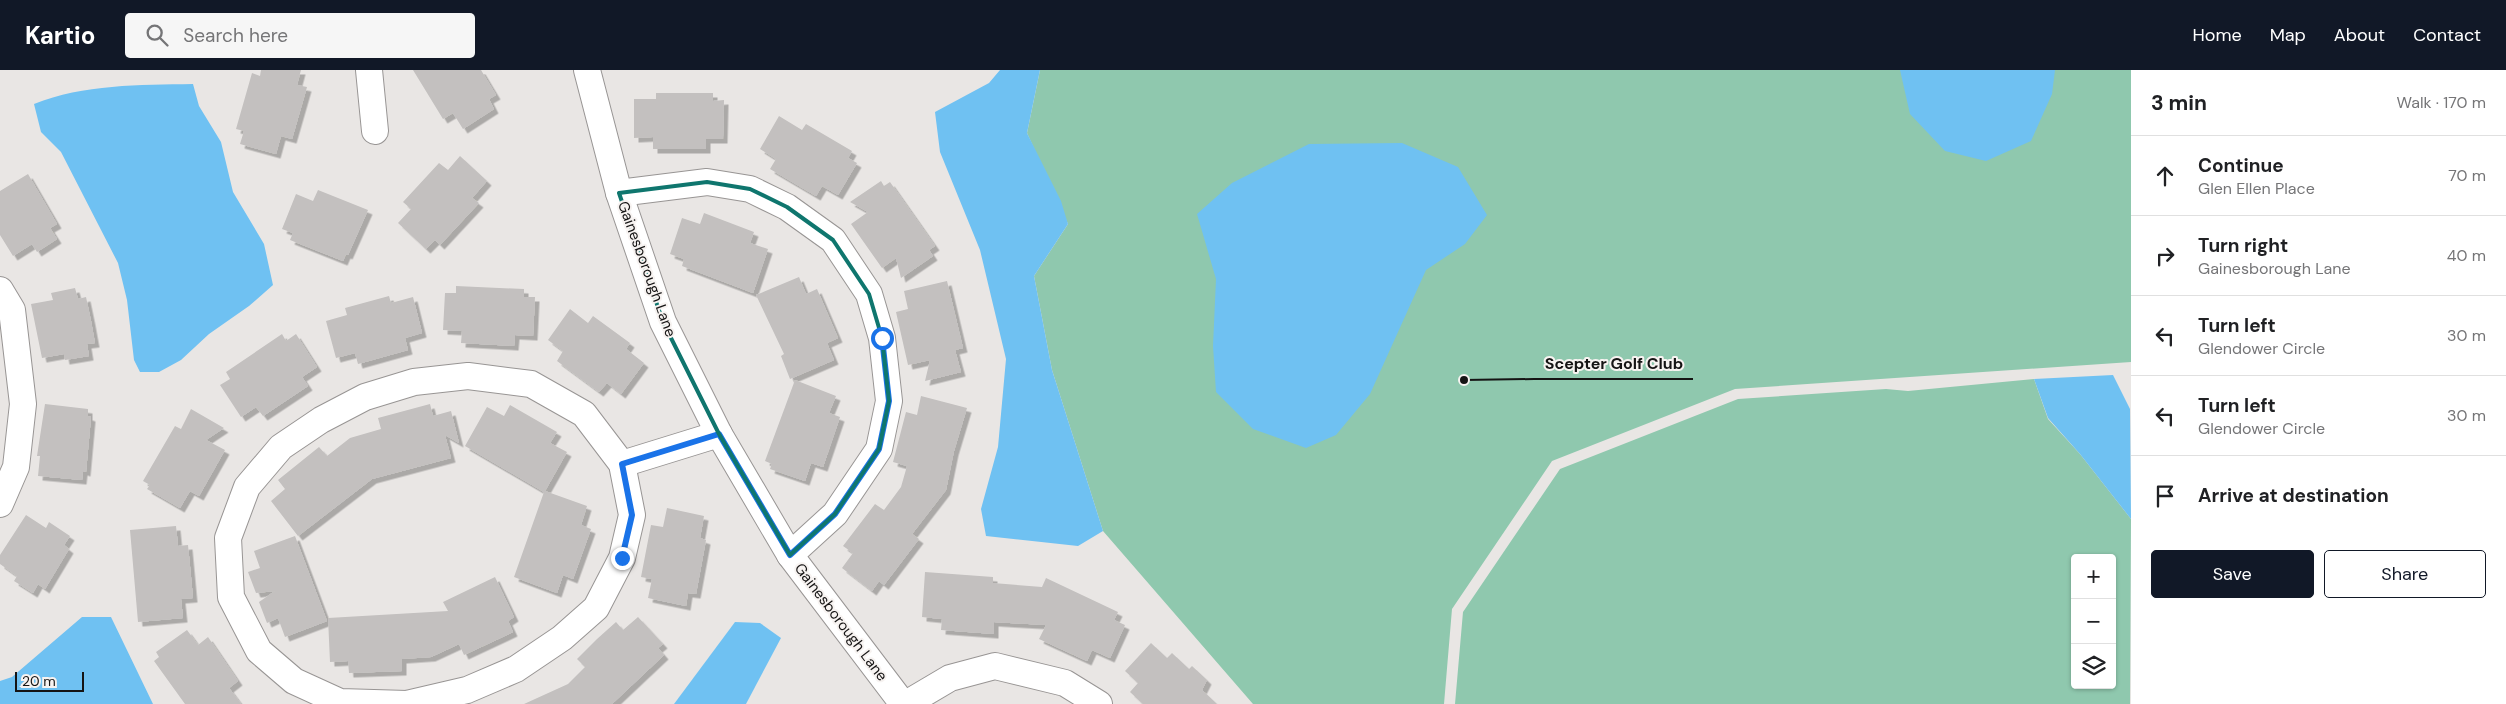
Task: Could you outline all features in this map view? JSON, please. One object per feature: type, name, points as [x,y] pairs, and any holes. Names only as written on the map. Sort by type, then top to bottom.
[{"type":"street","points":[[369,70],[375,131]]},
{"type":"street","name":"Gainesborough Lane","points":[[587,70],[619,192],[663,322],[719,434],[790,555],[905,704]]},
{"type":"street","points":[[619,192],[707,182],[750,189],[787,207],[833,240],[869,294],[882,338],[889,401],[879,449],[835,514],[790,555]]},
{"type":"street","points":[[0,290],[12,310],[23,404],[16,467],[0,504]]},
{"type":"street","points":[[468,376],[531,384],[584,414],[622,464],[632,515],[622,558],[596,608],[562,638],[516,669],[467,690],[407,704],[340,702],[294,681],[259,651],[231,597],[228,538],[247,487],[281,447],[321,420],[365,397],[414,382],[468,376]]},
{"type":"street","points":[[622,464],[719,434]]},
{"type":"street","points":[[905,704],[950,678],[995,666],[1065,683],[1099,704]]},
{"type":"highlighted area","points":[[707,182],[750,189],[787,207],[833,240],[869,294],[882,338],[889,401],[879,449],[835,514],[790,555],[719,434],[663,322],[619,193]]},
{"type":"green space","points":[[1040,70],[2131,70],[2131,362],[1735,389],[1552,461],[1452,609],[1444,704],[1253,704],[1103,531],[1052,370],[1034,276],[1068,224],[1027,133]]},
{"type":"green space","points":[[2034,379],[2048,419],[2080,454],[2131,519],[2130,704],[1455,704],[1463,612],[1560,469],[1738,399],[1886,389],[1908,391]]},
{"type":"water","points":[[1000,70],[1040,70],[1027,133],[1061,201],[1068,224],[1034,276],[1052,370],[1103,531],[1078,546],[986,536],[981,509],[998,447],[1006,359],[980,250],[940,152],[935,112],[989,83]]},
{"type":"water","points":[[1900,70],[2055,70],[2052,94],[2031,141],[1986,161],[1945,151],[1910,114]]},
{"type":"water","points":[[193,84],[199,106],[221,142],[233,192],[264,244],[273,285],[249,306],[209,334],[181,360],[159,372],[140,372],[134,360],[127,300],[118,263],[61,152],[41,132],[34,104],[53,97],[92,89],[132,85]]},
{"type":"water","points":[[1402,143],[1458,167],[1487,215],[1465,244],[1426,270],[1370,394],[1336,435],[1306,448],[1253,429],[1216,392],[1213,346],[1216,279],[1197,214],[1232,183],[1309,144]]},
{"type":"water","points":[[2113,375],[2130,409],[2131,519],[2080,454],[2048,418],[2034,379]]},
{"type":"water","points":[[82,617],[111,617],[153,704],[0,704],[0,681],[12,677]]},
{"type":"water","points":[[735,622],[760,623],[781,638],[746,704],[674,704]]},
{"type":"building","points":[[261,70],[301,70],[297,85],[307,87],[292,139],[281,136],[276,154],[240,144],[244,131],[236,129],[252,73],[260,76]]},
{"type":"building","points":[[413,70],[481,70],[496,95],[489,99],[494,109],[463,129],[453,113],[443,119]]},
{"type":"building","points":[[656,93],[713,93],[713,101],[724,100],[723,139],[706,139],[706,149],[653,149],[653,137],[634,138],[634,99],[656,99]]},
{"type":"building","points":[[779,116],[802,130],[806,124],[852,151],[848,158],[857,163],[838,195],[822,186],[816,196],[770,169],[776,159],[760,149]]},
{"type":"building","points":[[460,156],[487,181],[472,198],[479,203],[440,245],[435,240],[426,249],[398,223],[411,209],[403,202],[439,163],[448,170]]},
{"type":"building","points":[[28,174],[57,224],[50,228],[57,239],[37,252],[32,244],[13,256],[0,235],[0,191]]},
{"type":"building","points":[[881,181],[884,186],[890,182],[935,246],[929,250],[933,256],[901,278],[896,258],[882,268],[851,224],[868,212],[850,202]]},
{"type":"building","points":[[318,190],[368,210],[348,255],[346,254],[343,261],[290,240],[293,233],[282,229],[296,194],[313,201]]},
{"type":"building","points":[[704,213],[754,232],[750,243],[768,249],[753,293],[682,266],[684,259],[670,254],[682,218],[700,224]]},
{"type":"building","points":[[799,277],[806,294],[817,289],[838,338],[827,343],[834,360],[790,379],[781,356],[784,354],[756,295]]},
{"type":"building","points":[[947,281],[963,348],[955,350],[961,372],[925,381],[930,360],[908,365],[896,312],[908,309],[904,291]]},
{"type":"building","points":[[456,286],[524,289],[524,297],[535,297],[533,336],[515,335],[514,346],[461,343],[462,331],[443,330],[445,293],[456,293]]},
{"type":"building","points":[[75,288],[78,299],[86,297],[91,321],[95,343],[87,344],[89,356],[65,360],[64,354],[42,358],[31,304],[53,300],[51,293]]},
{"type":"building","points":[[389,296],[391,303],[413,297],[422,333],[405,338],[408,350],[358,364],[355,353],[336,358],[326,321],[347,315],[345,308]]},
{"type":"building","points":[[570,309],[588,323],[593,316],[630,343],[626,349],[644,363],[621,394],[607,383],[599,392],[557,361],[563,351],[548,340]]},
{"type":"building","points":[[282,334],[286,341],[296,334],[317,367],[302,377],[308,386],[263,416],[256,407],[241,417],[220,385],[230,379],[226,372]]},
{"type":"building","points":[[795,380],[836,396],[829,413],[840,417],[823,467],[811,463],[805,481],[770,469],[772,464],[765,461]]},
{"type":"building","points":[[921,396],[967,408],[954,451],[946,490],[912,534],[919,539],[884,585],[879,581],[872,591],[842,568],[853,553],[843,546],[875,504],[884,510],[901,487],[907,466],[893,462],[906,412],[917,415]]},
{"type":"building","points":[[45,404],[88,409],[88,416],[91,417],[86,472],[83,471],[82,480],[38,476],[40,456],[37,456]]},
{"type":"building","points":[[430,404],[433,416],[451,411],[459,443],[445,435],[451,458],[372,479],[298,536],[271,501],[285,489],[278,480],[319,447],[327,456],[350,438],[381,429],[378,418]]},
{"type":"building","points":[[510,405],[557,432],[550,443],[567,452],[545,491],[587,506],[581,525],[591,529],[573,579],[563,575],[557,593],[514,577],[544,492],[465,446],[487,407],[504,416]]},
{"type":"building","points":[[191,409],[224,428],[206,440],[225,450],[199,496],[190,491],[180,508],[147,489],[150,485],[143,481],[175,426],[181,429]]},
{"type":"building","points":[[667,508],[704,516],[700,538],[706,540],[696,594],[688,593],[686,606],[648,598],[652,579],[641,577],[651,525],[663,527]]},
{"type":"building","points":[[26,515],[46,528],[49,522],[70,536],[64,545],[69,549],[45,589],[38,584],[33,593],[14,581],[17,576],[0,564],[0,555]]},
{"type":"building","points":[[176,526],[178,546],[188,545],[193,598],[181,599],[183,618],[138,622],[130,530]]},
{"type":"building","points":[[295,536],[327,621],[285,637],[278,618],[267,623],[259,602],[275,591],[256,593],[248,572],[260,568],[254,551]]},
{"type":"building","points":[[925,572],[993,577],[993,583],[1042,587],[1046,578],[1118,612],[1114,620],[1125,625],[1110,658],[1092,650],[1087,661],[1039,639],[1046,625],[994,622],[994,634],[941,630],[942,619],[922,617]]},
{"type":"building","points":[[495,577],[514,617],[508,621],[513,632],[464,655],[459,644],[431,657],[402,659],[402,671],[349,673],[348,661],[330,662],[328,618],[448,611],[443,602]]},
{"type":"building","points":[[638,617],[663,644],[658,648],[664,655],[612,704],[524,704],[568,684],[585,667],[577,659],[597,639],[616,622],[623,630]]},
{"type":"building","points":[[187,630],[198,645],[208,637],[238,681],[229,688],[241,704],[185,704],[154,661],[159,657],[156,652]]},
{"type":"building","points":[[1151,643],[1167,658],[1172,653],[1189,669],[1192,666],[1207,680],[1202,690],[1217,704],[1143,704],[1130,692],[1138,683],[1125,671]]},
{"type":"place","name":"Scepter Golf Club","points":[[1464,380]]},
{"type":"route","points":[[622,558],[632,515],[622,464],[719,434],[790,555],[835,514],[879,449],[889,401],[882,338]]}]
